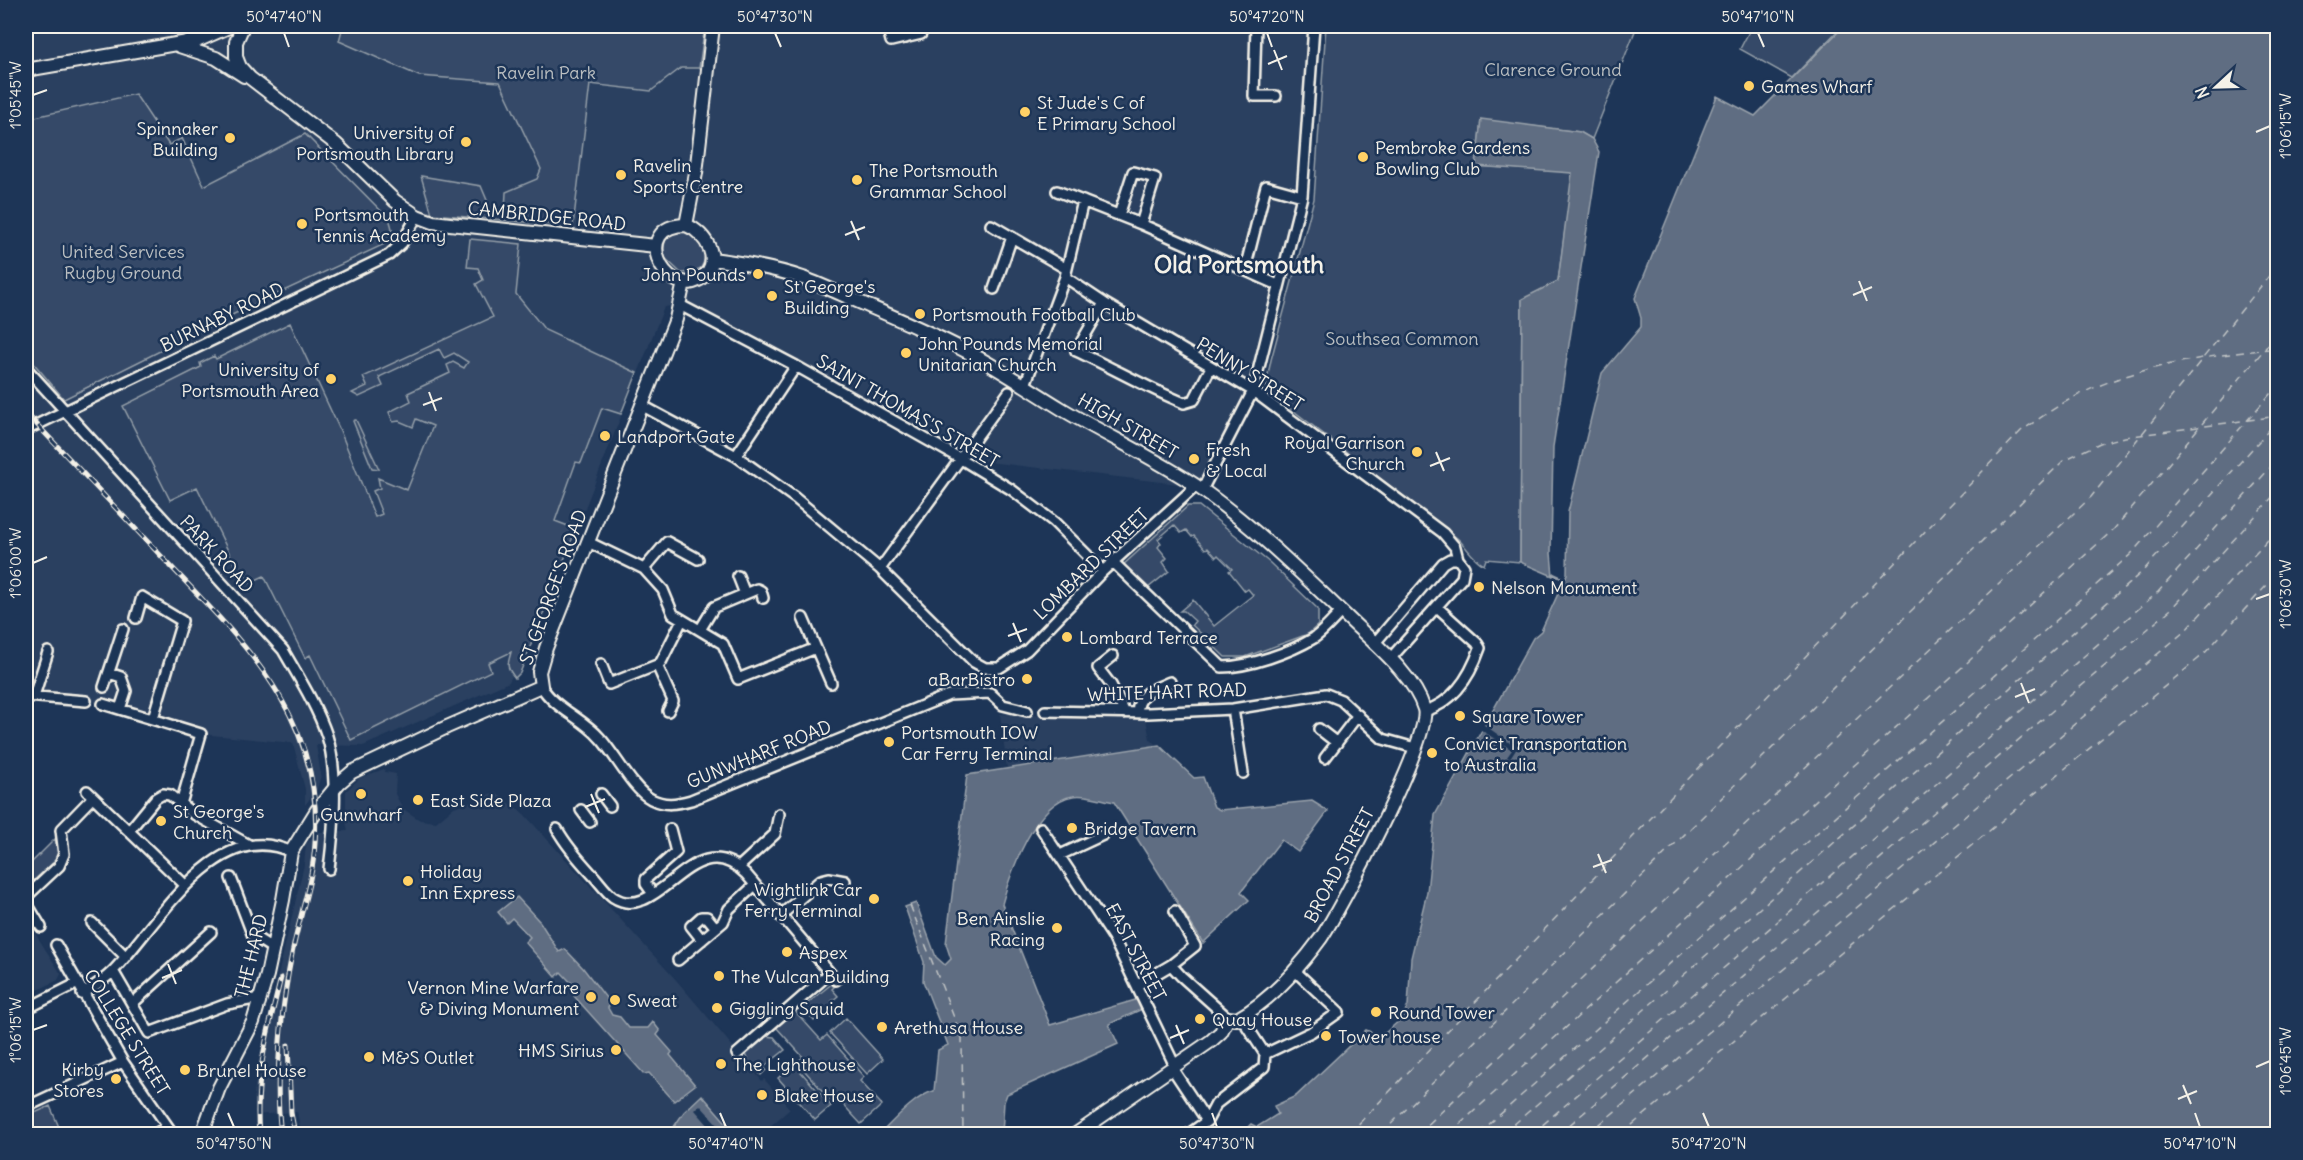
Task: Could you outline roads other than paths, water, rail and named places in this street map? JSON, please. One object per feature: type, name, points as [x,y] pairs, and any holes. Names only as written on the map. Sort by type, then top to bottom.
[{"type":"main road","points":[[26,69],[175,45],[209,37],[231,26]]},
{"type":"main road","name":"CAMBRIDGE ROAD","points":[[243,26],[236,42],[236,57],[244,72],[265,91]]},
{"type":"main road","points":[[686,225],[696,173],[713,26]]},
{"type":"main road","name":"CAMBRIDGE ROAD","points":[[175,45],[216,58],[265,91],[336,144],[395,201],[417,216],[433,222],[656,246]]},
{"type":"main road","points":[[26,77],[63,64]]},
{"type":"main road","points":[[686,225],[703,237],[711,252],[710,268],[700,278],[684,282],[669,276],[656,255],[656,246],[665,231],[672,226],[686,225]]},
{"type":"main road","name":"HIGH STREET","points":[[712,259],[747,263],[803,278],[926,331],[1025,385],[1199,488],[1259,535],[1390,659],[1412,684],[1425,711]]},
{"type":"main road","name":"ST GEORGE'S ROAD","points":[[334,789],[345,776],[372,761],[541,686],[539,674],[541,665],[680,305],[684,282]]},
{"type":"main road","name":"BROAD STREET","points":[[1076,1134],[1218,1035],[1235,1018],[1281,985],[1294,970],[1321,937],[1342,904],[1379,832],[1425,722],[1425,711]]},
{"type":"main road","name":"THE HARD","points":[[202,1134],[219,1088],[253,1022],[283,900],[291,852],[312,818],[334,789]]},
{"type":"street","points":[[886,26],[891,41],[921,34]]},
{"type":"street","points":[[903,26],[906,38]]},
{"type":"street","points":[[1256,26],[1254,96],[1276,96]]},
{"type":"street","points":[[1199,488],[1253,391],[1302,196],[1314,26]]},
{"type":"street","points":[[1119,215],[1133,172],[1155,178],[1141,224]]},
{"type":"street","points":[[1245,269],[1266,186],[1302,196]]},
{"type":"street","points":[[1057,191],[1141,224],[1278,285]]},
{"type":"street","points":[[1025,385],[1065,272],[1083,201]]},
{"type":"street","name":"BURNABY ROAD","points":[[26,430],[389,255],[402,243],[417,216]]},
{"type":"street","name":"PENNY STREET","points":[[991,225],[1065,272],[1104,303],[1253,391],[1443,533],[1455,548],[1458,559]]},
{"type":"street","points":[[993,289],[1012,237]]},
{"type":"street","points":[[1104,303],[1076,351],[1184,404],[1194,400],[1211,368]]},
{"type":"street","name":"SAINT THOMAS'S STREET","points":[[680,305],[796,366],[1012,490],[1054,522],[1103,571]]},
{"type":"street","points":[[736,456],[796,366]]},
{"type":"street","name":"PARK ROAD","points":[[26,368],[283,650],[324,728],[333,761],[334,789],[329,869]]},
{"type":"street","points":[[641,405],[736,456],[795,498],[880,569],[1009,392]]},
{"type":"street","name":"LOMBARD STREET","points":[[880,569],[974,662],[985,668],[999,668],[1027,650],[1103,571],[1199,488]]},
{"type":"street","points":[[588,542],[644,569],[663,590],[673,614],[723,644],[738,679],[816,648]]},
{"type":"street","points":[[644,569],[667,542],[698,559]]},
{"type":"street","points":[[1374,644],[1443,563],[1450,559],[1458,559],[1464,567],[1464,574],[1390,659]]},
{"type":"street","points":[[1113,562],[1222,667],[1236,667],[1294,647],[1315,637],[1341,612]]},
{"type":"street","points":[[738,576],[745,594]]},
{"type":"street","points":[[700,630],[714,607],[758,589],[763,598]]},
{"type":"street","points":[[136,618],[142,597],[182,621],[153,718]]},
{"type":"street","points":[[1425,711],[1439,707],[1456,693],[1464,682],[1480,648],[1437,607]]},
{"type":"street","points":[[803,618],[831,683]]},
{"type":"street","points":[[601,664],[609,684],[657,665],[662,662],[682,620]]},
{"type":"street","points":[[104,687],[123,629]]},
{"type":"street","points":[[48,652],[30,696],[86,701]]},
{"type":"street","points":[[1113,656],[1098,668],[1111,685],[1125,713]]},
{"type":"street","points":[[657,665],[673,700],[668,711]]},
{"type":"street","points":[[109,673],[121,677],[126,691],[120,709]]},
{"type":"street","points":[[1137,713],[1142,696],[1170,682]]},
{"type":"street","name":"GUNWHARF ROAD","points":[[541,686],[550,698],[601,738],[627,775],[647,797],[662,804],[676,804],[691,800],[949,695],[990,693],[1003,705],[1027,711]]},
{"type":"street","name":"WHITE HART ROAD","points":[[1045,711],[1137,713],[1233,709],[1326,694],[1336,697],[1383,739],[1415,748]]},
{"type":"street","points":[[103,705],[201,734],[181,804]]},
{"type":"street","points":[[1233,709],[1243,773]]},
{"type":"street","points":[[1325,758],[1358,715]]},
{"type":"street","points":[[1319,729],[1337,742]]},
{"type":"street","points":[[26,897],[59,866],[64,854],[61,830],[90,794],[185,885]]},
{"type":"street","points":[[129,831],[156,798],[163,794],[170,795],[226,834],[249,844],[283,848],[291,852]]},
{"type":"street","points":[[601,794],[610,806]]},
{"type":"street","points":[[581,810],[590,822]]},
{"type":"street","points":[[739,867],[775,834],[780,814]]},
{"type":"street","name":"EAST STREET","points":[[1041,828],[1113,937],[1173,1067],[1207,1121]]},
{"type":"street","points":[[556,829],[567,846],[613,896],[625,901],[635,901],[653,894],[701,861],[723,861],[739,867],[833,977],[737,1054]]},
{"type":"street","points":[[653,894],[647,886],[646,879],[676,852],[670,829]]},
{"type":"street","points":[[1060,855],[1103,835]]},
{"type":"street","points":[[82,994],[113,971],[185,885],[209,865],[249,844]]},
{"type":"street","points":[[231,878],[253,936],[272,948]]},
{"type":"street","points":[[780,916],[818,881],[829,878],[845,881]]},
{"type":"street","points":[[678,960],[716,928],[724,920],[729,909],[755,885]]},
{"type":"street","points":[[26,902],[41,927]]},
{"type":"street","points":[[1137,985],[1171,965],[1195,946],[1175,911]]},
{"type":"street","points":[[702,940],[691,926],[700,917],[707,917],[716,928]]},
{"type":"street","points":[[92,923],[125,956]]},
{"type":"street","points":[[132,1004],[211,932]]},
{"type":"street","name":"COLLEGE STREET","points":[[56,945],[76,984],[123,1062],[170,1131]]},
{"type":"street","points":[[1171,965],[1181,976],[1235,1018],[1265,1054],[1264,1067],[1216,1104],[1207,1121],[1190,1134]]},
{"type":"street","points":[[1265,1054],[1311,1032],[1339,1012],[1294,970]]},
{"type":"street","points":[[113,971],[149,1034],[227,1004],[260,998]]},
{"type":"street","points":[[26,1009],[76,984]]},
{"type":"street","points":[[26,1107],[123,1062]]},
{"type":"street","points":[[155,1134],[170,1131]]},
{"type":"waterway","points":[[1553,574],[1564,579]]},
{"type":"railway","points":[[26,413],[222,620],[249,652],[272,684],[292,719],[306,756],[314,797],[315,843],[309,885],[292,954],[282,1020],[278,1091],[281,1134]]},
{"type":"railway","points":[[259,1134],[260,1075],[281,978]]},
{"type":"railway","points":[[288,1045],[291,1113],[295,1134]]},
{"type":"place","name":"Games Wharf","points":[[1749,86]]},
{"type":"place","name":"St Jude's C of E Primary School","points":[[1025,112]]},
{"type":"place","name":"Spinnaker Building","points":[[230,138]]},
{"type":"place","name":"University of Portsmouth Library","points":[[466,142]]},
{"type":"place","name":"Pembroke Gardens Bowling Club","points":[[1363,157]]},
{"type":"place","name":"Ravelin Sports Centre","points":[[621,175]]},
{"type":"place","name":"The Portsmouth Grammar School","points":[[857,180]]},
{"type":"place","name":"Portsmouth Tennis Academy","points":[[302,224]]},
{"type":"place","name":"John Pounds","points":[[758,274]]},
{"type":"place","name":"St George's Building","points":[[772,296]]},
{"type":"place","name":"Portsmouth Football Club","points":[[920,314]]},
{"type":"place","name":"John Pounds Memorial Unitarian Church","points":[[906,353]]},
{"type":"place","name":"University of Portsmouth Area","points":[[331,379]]},
{"type":"place","name":"Landport Gate","points":[[605,436]]},
{"type":"place","name":"Royal Garrison Church","points":[[1417,452]]},
{"type":"place","name":"Fresh & Local","points":[[1194,459]]},
{"type":"place","name":"Nelson Monument","points":[[1479,587]]},
{"type":"place","name":"Lombard Terrace","points":[[1067,637]]},
{"type":"place","name":"aBarBistro","points":[[1027,679]]},
{"type":"place","name":"Square Tower","points":[[1460,716]]},
{"type":"place","name":"Portsmouth IOW Car Ferry Terminal","points":[[889,742]]},
{"type":"place","name":"Convict Transportation to Australia","points":[[1432,753]]},
{"type":"place","name":"Gunwharf","points":[[361,794]]},
{"type":"place","name":"East Side Plaza","points":[[418,800]]},
{"type":"place","name":"St George's Church","points":[[161,821]]},
{"type":"place","name":"Bridge Tavern","points":[[1072,828]]},
{"type":"place","name":"Holiday Inn Express","points":[[408,881]]},
{"type":"place","name":"Wightlink Car Ferry Terminal","points":[[874,899]]},
{"type":"place","name":"Ben Ainslie Racing","points":[[1057,928]]},
{"type":"place","name":"Aspex","points":[[787,952]]},
{"type":"place","name":"The Vulcan Building","points":[[719,976]]},
{"type":"place","name":"Vernon Mine Warfare & Diving Monument","points":[[591,997]]},
{"type":"place","name":"Sweat","points":[[615,1000]]},
{"type":"place","name":"Giggling Squid","points":[[717,1008]]},
{"type":"place","name":"Round Tower","points":[[1376,1012]]},
{"type":"place","name":"Quay House","points":[[1200,1019]]},
{"type":"place","name":"Arethusa House","points":[[882,1027]]},
{"type":"place","name":"Tower house","points":[[1326,1036]]},
{"type":"place","name":"HMS Sirius","points":[[616,1050]]},
{"type":"place","name":"M&S Outlet","points":[[369,1057]]},
{"type":"place","name":"The Lighthouse","points":[[721,1064]]},
{"type":"place","name":"Brunel House","points":[[185,1070]]},
{"type":"place","name":"Kirby Stores","points":[[116,1079]]},
{"type":"place","name":"Blake House","points":[[762,1095]]},
{"type":"district","name":"Old Portsmouth","points":[[1239,264]]},
{"type":"park label","name":"Clarence Ground","points":[[1553,69]]},
{"type":"park label","name":"Ravelin Park","points":[[546,72]]},
{"type":"park label","name":"United Services Rugby Ground","points":[[123,261]]},
{"type":"park label","name":"Southsea Common","points":[[1402,338]]}]
